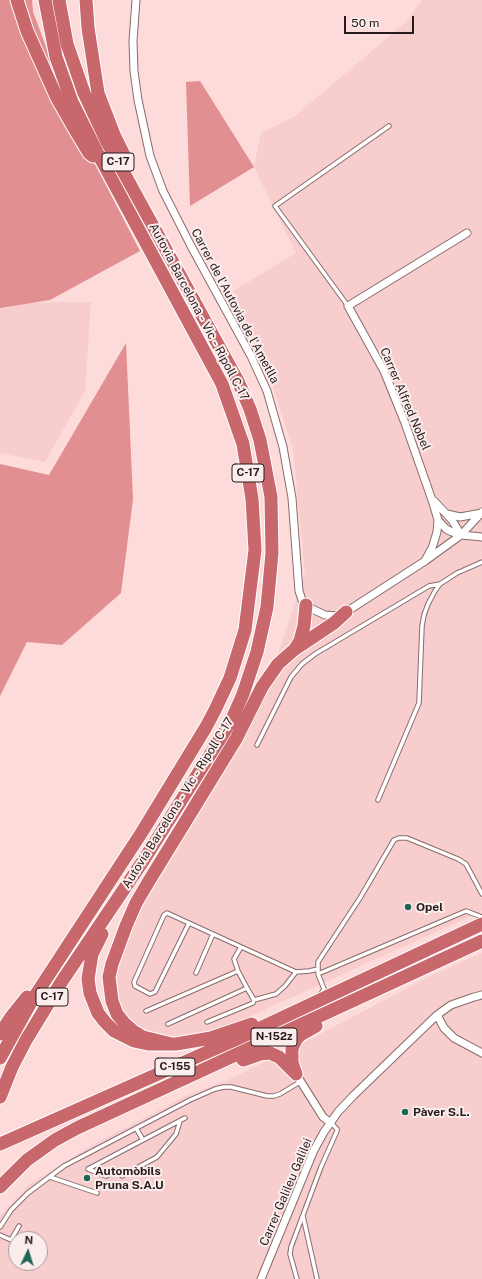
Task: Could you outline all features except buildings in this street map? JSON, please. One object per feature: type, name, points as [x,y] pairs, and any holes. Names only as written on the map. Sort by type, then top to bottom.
[{"type":"highway","points":[[16,0],[27,31],[57,98],[89,153],[104,164]]},
{"type":"highway","name":"Autovia Barcelona - Vic - Ripoll C-17","points":[[0,1058],[31,1002],[142,832],[215,710],[230,678],[245,630],[255,550],[252,499],[242,444],[222,384],[72,102],[56,58],[45,0]]},
{"type":"highway","name":"Autovia Barcelona - Vic - Ripoll C-17","points":[[0,1097],[26,1040],[62,981],[145,858],[232,719],[243,694],[257,652],[267,607],[272,553],[271,496],[260,440],[250,409],[238,381],[107,142],[84,93],[67,44],[59,0]]},
{"type":"highway","points":[[86,0],[89,36],[98,92],[121,152],[187,272],[201,313]]},
{"type":"highway","points":[[295,649],[300,641],[304,626],[306,605]]},
{"type":"highway","points":[[172,1044],[143,1037],[124,1024],[117,1014],[112,1000],[109,977],[112,964],[126,926],[136,903],[236,740],[262,687],[278,664],[295,649],[334,623],[346,612]]},
{"type":"highway","points":[[114,903],[108,924],[95,948],[91,961],[88,979],[90,993],[98,1013],[114,1031],[134,1041],[148,1044],[172,1044],[211,1038],[234,1030],[259,1021],[321,994],[348,987],[482,924]]},
{"type":"highway","name":"N-152z","points":[[0,1153],[98,1111],[128,1100],[142,1098],[482,941]]},
{"type":"highway","points":[[0,1034],[10,1017],[61,955]]},
{"type":"highway","points":[[298,1078],[292,1063],[292,1048],[296,1040],[304,1032],[385,991],[406,976]]},
{"type":"highway","name":"C-155","points":[[0,1144],[219,1047],[348,987]]},
{"type":"highway","points":[[155,1092],[178,1087],[206,1077],[250,1057],[260,1054],[283,1052],[292,1048]]},
{"type":"highway","points":[[270,1053],[279,1058],[298,1078]]},
{"type":"highway","points":[[0,1187],[27,1160],[55,1140],[77,1128],[142,1098]]},
{"type":"street","name":"Carrer de l'Autovia de l'Ametlla","points":[[136,0],[132,41],[134,71],[138,100],[150,156],[163,191],[251,356],[267,391],[283,447],[292,498],[299,591],[302,600],[306,605]]},
{"type":"street","points":[[348,306],[467,233]]},
{"type":"street","name":"Carrer Alfred Nobel","points":[[348,306],[384,370],[405,423],[432,500],[438,520],[437,532],[432,548],[425,561]]},
{"type":"street","name":"Carrer Alfred Nobel","points":[[432,500],[454,523],[461,535]]},
{"type":"street","points":[[306,605],[325,615],[338,616],[346,612],[425,561],[461,535],[482,513]]},
{"type":"street","points":[[446,514],[460,517],[482,513]]},
{"type":"street","points":[[438,520],[446,529],[461,535],[482,537]]},
{"type":"street","name":"Carrer Galileu Galilei","points":[[261,1279],[314,1150],[331,1123],[353,1096],[436,1015],[451,1006],[474,997],[482,996]]},
{"type":"street","points":[[436,1015],[444,1028],[454,1038],[482,1053]]},
{"type":"street","points":[[298,1078],[323,1117],[331,1123]]},
{"type":"lane","points":[[348,306],[275,206],[389,126]]},
{"type":"lane","points":[[378,800],[419,703],[422,626],[428,604],[440,584],[457,573],[482,562]]},
{"type":"lane","points":[[257,745],[291,677],[302,664],[315,654],[429,586],[440,584]]},
{"type":"lane","points":[[321,994],[324,989],[318,974],[318,962],[360,898],[394,840],[399,838],[407,838],[458,859],[466,864],[482,894]]},
{"type":"lane","points":[[318,974],[466,911],[482,917]]},
{"type":"lane","points":[[189,923],[155,992],[150,994],[135,986],[134,982],[164,915],[167,913],[189,923],[213,934],[241,947],[296,972],[318,969]]},
{"type":"lane","points":[[196,973],[213,934]]},
{"type":"lane","points":[[241,947],[234,959],[238,971],[254,1000]]},
{"type":"lane","points":[[146,1011],[238,971]]},
{"type":"lane","points":[[207,1022],[253,1003],[254,1000],[276,994],[285,986],[296,972]]},
{"type":"lane","points":[[168,1024],[247,988]]},
{"type":"lane","points":[[0,1226],[11,1210],[28,1193],[50,1178],[64,1166],[190,1100],[215,1089],[231,1088],[267,1096],[274,1096],[280,1094],[298,1078]]},
{"type":"lane","points":[[180,1121],[176,1134],[157,1157],[122,1176],[117,1170],[106,1176],[88,1169],[185,1118]]},
{"type":"lane","points":[[296,1279],[290,1251],[321,1167],[337,1131],[337,1128],[331,1123]]},
{"type":"lane","points":[[136,1128],[143,1140]]},
{"type":"lane","points":[[50,1178],[97,1193]]},
{"type":"lane","points":[[303,1215],[318,1279]]},
{"type":"lane","points":[[0,1235],[11,1240],[19,1226]]},
{"type":"shaded area","points":[[0,0],[32,0],[33,12],[78,131],[140,251],[50,300],[0,308]]},
{"type":"shaded area","points":[[422,0],[482,0],[482,911],[229,1026],[189,1036],[157,1036],[140,1031],[122,1013],[114,981],[132,924],[189,826],[245,736],[269,681],[305,573],[293,449],[266,366],[227,295],[296,253],[254,167],[261,133],[295,116],[406,22]]},
{"type":"shaded area","points":[[200,81],[254,167],[190,206],[186,82]]},
{"type":"shaded area","points":[[91,302],[85,391],[45,462],[0,453],[0,303]]},
{"type":"shaded area","points":[[126,343],[133,499],[121,593],[62,645],[27,642],[0,696],[0,464],[49,475]]},
{"type":"shaded area","points":[[482,953],[482,1279],[0,1279],[0,1216],[30,1184],[94,1144],[185,1096],[226,1081],[305,1042],[432,975]]},
{"type":"place","name":"Opel","points":[[408,907]]},
{"type":"place","name":"Pàver S.L.","points":[[405,1112]]},
{"type":"place","name":"Automòbils Pruna S.A.U","points":[[87,1178]]}]
